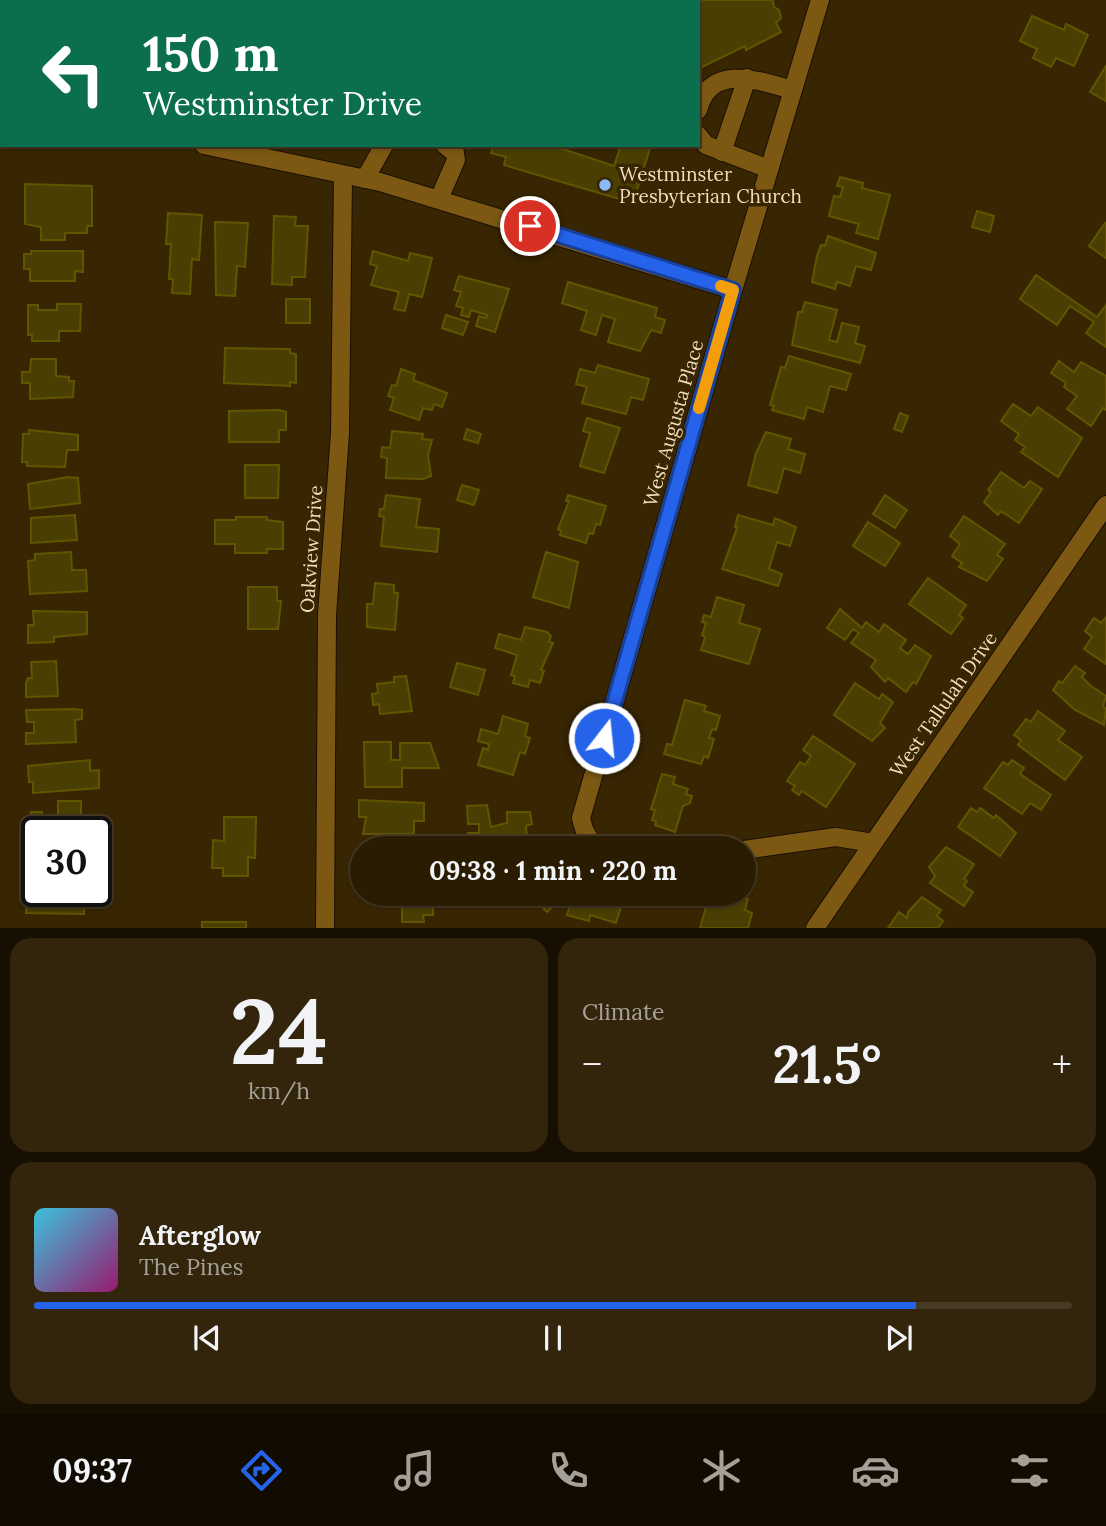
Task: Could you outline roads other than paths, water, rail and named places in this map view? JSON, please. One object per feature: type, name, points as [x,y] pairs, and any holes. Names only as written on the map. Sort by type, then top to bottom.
[{"type":"street","name":"West Augusta Place","points":[[587,836],[581,818],[733,290],[820,0]]},
{"type":"street","points":[[700,103],[716,83],[740,76],[793,90]]},
{"type":"street","points":[[723,152],[747,78]]},
{"type":"street","points":[[700,138],[706,145],[769,169]]},
{"type":"street","points":[[214,147],[365,179],[439,199],[733,290]]},
{"type":"street","points":[[365,179],[383,147]]},
{"type":"street","points":[[439,199],[456,160],[456,153],[448,147]]},
{"type":"street","name":"Oakview Drive","points":[[325,928],[327,615],[340,433],[343,174]]},
{"type":"street","name":"West Tallulah Drive","points":[[815,928],[1106,505]]},
{"type":"street","points":[[756,848],[836,837],[873,843]]},
{"type":"place","name":"Westminster Presbyterian Church","points":[[605,185]]}]
